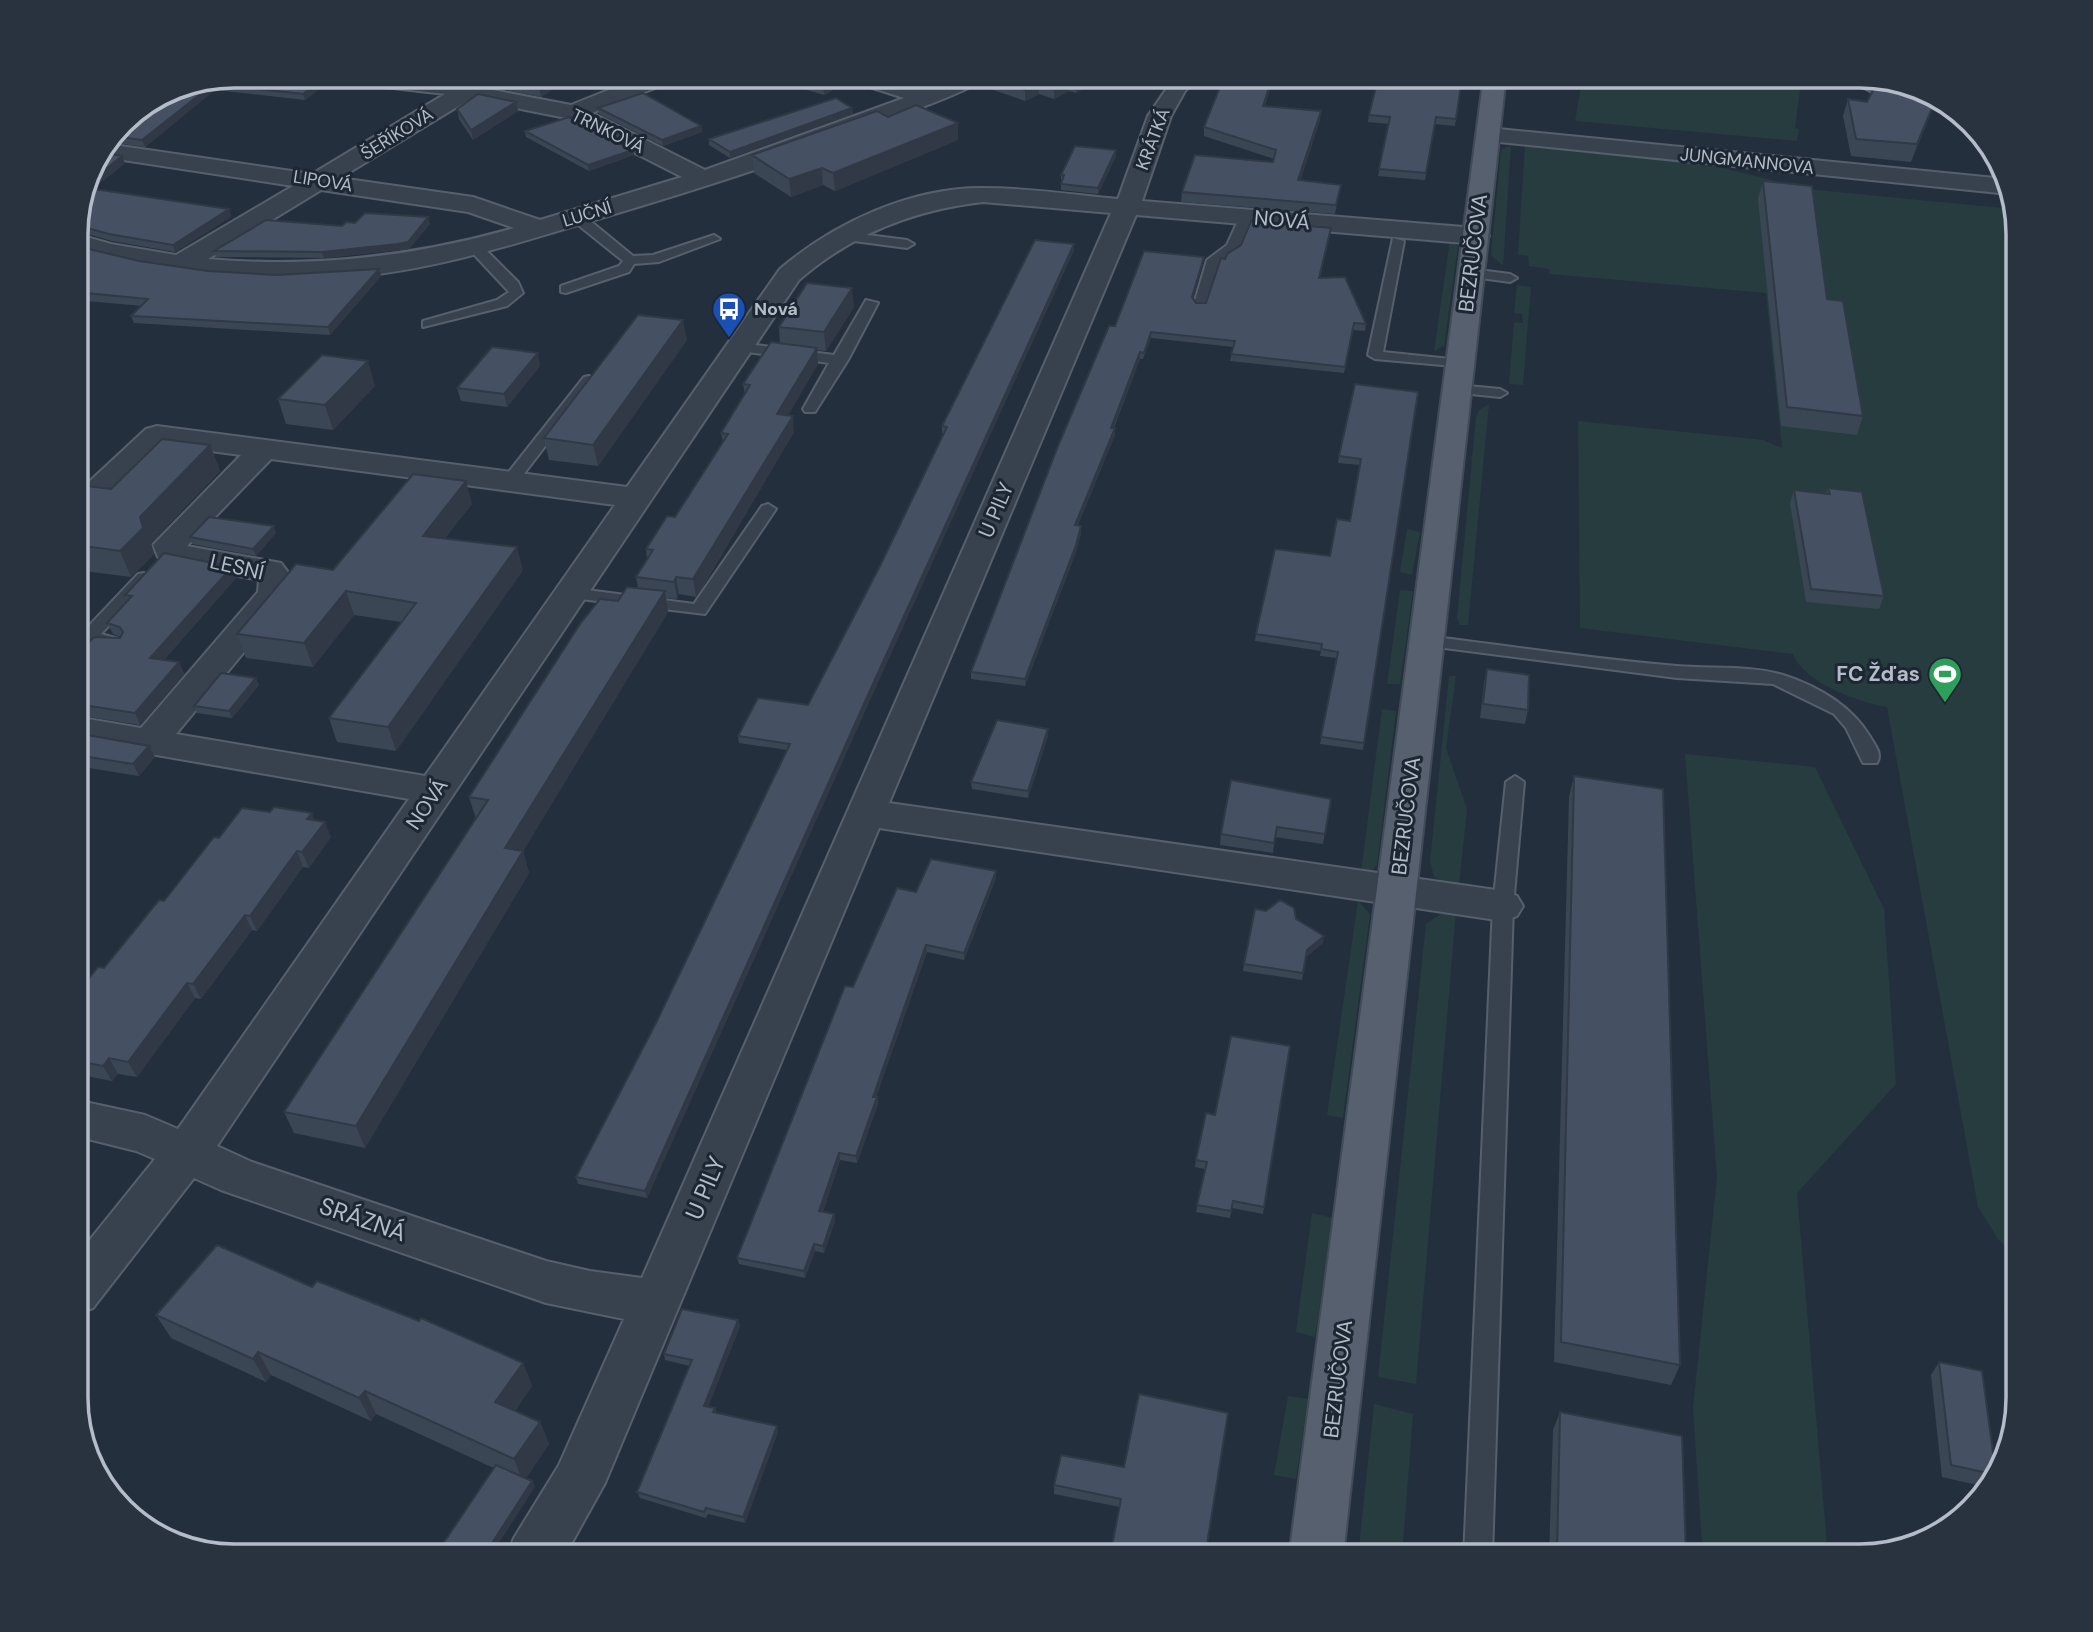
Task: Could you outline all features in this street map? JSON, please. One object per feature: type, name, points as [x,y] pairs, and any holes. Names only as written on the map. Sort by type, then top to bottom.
[{"type":"main road","name":"BEZRUČOVA","points":[[1318,1544],[1493,88]]},
{"type":"street","name":"TRNKOVÁ","points":[[450,88],[573,112],[704,179]]},
{"type":"street","points":[[573,112],[634,88]]},
{"type":"street","points":[[899,88],[928,97]]},
{"type":"street","name":"LUČNÍ","points":[[88,247],[182,263],[261,269],[381,266],[539,228],[704,179],[819,141],[947,88]]},
{"type":"street","name":"KRÁTKÁ","points":[[1126,208],[1165,105],[1176,88]]},
{"type":"street","name":"ŠEŘÍKOVÁ","points":[[182,263],[467,91]]},
{"type":"street","name":"JUNGMANNOVA","points":[[1488,135],[1998,186]]},
{"type":"street","name":"LIPOVÁ","points":[[113,152],[322,180],[473,205],[539,228]]},
{"type":"street","name":"NOVÁ","points":[[88,1278],[186,1154],[789,275],[804,261],[844,236],[922,206],[965,196],[1010,195],[1126,208],[1476,236]]},
{"type":"street","name":"U PILY","points":[[541,1544],[578,1483],[1126,208]]},
{"type":"street","points":[[88,500],[156,435],[636,498]]},
{"type":"street","points":[[161,560],[169,544],[264,449]]},
{"type":"street","name":"LESNÍ","points":[[149,742],[275,594],[276,579],[269,570],[180,555],[161,560]]},
{"type":"street","points":[[88,731],[435,791]]},
{"type":"street","points":[[866,813],[1503,906]]},
{"type":"street","name":"SRÁZNÁ","points":[[88,1121],[145,1134],[237,1176],[547,1282],[590,1293],[656,1302]]},
{"type":"lane","points":[[1875,89],[1911,97]]},
{"type":"lane","points":[[577,217],[630,260],[654,259],[713,239]]},
{"type":"lane","points":[[1201,304],[1210,268],[1233,247],[1246,217]]},
{"type":"lane","points":[[844,236],[908,244]]},
{"type":"lane","points":[[1398,241],[1375,355],[1459,377],[1500,393]]},
{"type":"lane","points":[[428,324],[502,303],[516,293],[513,285],[473,245]]},
{"type":"lane","points":[[566,289],[624,269],[630,260]]},
{"type":"lane","points":[[1471,274],[1510,278]]},
{"type":"lane","points":[[810,409],[841,360],[871,303]]},
{"type":"lane","points":[[740,346],[841,360]]},
{"type":"lane","points":[[509,481],[596,372]]},
{"type":"lane","points":[[572,593],[699,610],[768,509]]},
{"type":"lane","points":[[117,644],[97,641],[91,635],[161,560]]},
{"type":"lane","points":[[1427,641],[1676,672],[1763,676],[1779,680],[1840,710],[1858,733],[1869,751],[1870,759]]},
{"type":"lane","points":[[1478,1544],[1503,906],[1516,782]]},
{"type":"green space","points":[[1581,88],[1800,88],[1795,128],[1799,129],[1797,141],[1575,121]]},
{"type":"green space","points":[[1511,145],[1503,266],[1491,255],[1501,150]]},
{"type":"green space","name":"FC Žďas","points":[[1525,145],[1711,165],[1807,189],[2003,208],[2006,233],[2006,1247],[1978,1207],[1887,707],[1833,690],[1808,674],[1793,654],[1580,628],[1578,421],[1763,440],[1782,448],[1766,293],[1550,274],[1549,269],[1529,266],[1528,256],[1518,255]]},
{"type":"green space","points":[[1450,240],[1458,246],[1444,346],[1434,351]]},
{"type":"green space","points":[[1517,285],[1531,287],[1523,385],[1509,384],[1514,322],[1523,323],[1522,314],[1514,313]]},
{"type":"green space","points":[[1489,404],[1468,625],[1460,625],[1457,618],[1476,417],[1479,410]]},
{"type":"green space","points":[[1407,529],[1420,532],[1412,575],[1400,572]]},
{"type":"green space","points":[[1400,590],[1413,591],[1400,684],[1387,684]]},
{"type":"green space","points":[[1449,676],[1456,676],[1446,748],[1467,809],[1459,886],[1443,882],[1434,876],[1430,862]]},
{"type":"green space","points":[[1382,709],[1396,711],[1377,865],[1370,873],[1361,872]]},
{"type":"green space","points":[[1685,754],[1815,767],[1884,909],[1896,1084],[1797,1193],[1827,1544],[1702,1544],[1693,1408],[1717,1177]]},
{"type":"green space","points":[[1358,901],[1370,914],[1343,1118],[1327,1115]]},
{"type":"green space","points":[[1456,911],[1416,1384],[1378,1377],[1426,924],[1444,912]]},
{"type":"green space","points":[[1312,1213],[1333,1218],[1315,1337],[1296,1332]]},
{"type":"green space","points":[[1288,1396],[1308,1399],[1296,1479],[1274,1475]]},
{"type":"green space","points":[[1374,1404],[1413,1414],[1403,1544],[1359,1544]]},
{"type":"building","points":[[249,88],[311,88],[303,94]]},
{"type":"building","points":[[1220,88],[1269,88],[1263,106],[1321,111],[1298,180],[1341,185],[1336,205],[1182,192],[1195,155],[1273,162],[1276,150],[1204,127]]},
{"type":"building","points":[[1376,88],[1461,88],[1456,119],[1436,117],[1426,173],[1379,169],[1390,117],[1369,115]]},
{"type":"building","points":[[1874,89],[1879,89],[1907,95],[1932,107],[1917,144],[1856,139],[1848,99],[1867,102]]},
{"type":"building","points":[[205,90],[142,140],[124,138],[152,112],[177,99]]},
{"type":"building","points":[[643,93],[701,126],[662,140],[598,108]]},
{"type":"building","points":[[478,94],[516,102],[471,130],[457,109]]},
{"type":"building","points":[[836,98],[852,108],[730,152],[709,139]]},
{"type":"building","points":[[916,105],[958,123],[833,173],[822,168],[789,179],[752,155],[877,111],[888,117]]},
{"type":"building","points":[[569,117],[633,150],[588,165],[525,131]]},
{"type":"building","points":[[1075,146],[1116,150],[1098,188],[1061,184],[1064,175],[1061,175]]},
{"type":"building","points":[[111,154],[122,156],[101,173]]},
{"type":"building","points":[[1763,181],[1812,186],[1827,299],[1843,301],[1863,416],[1787,407]]},
{"type":"building","points":[[94,189],[229,209],[173,245],[88,228]]},
{"type":"building","points":[[365,213],[428,217],[408,242],[398,244],[322,252],[214,251],[266,220],[342,226],[346,222],[355,223]]},
{"type":"building","points":[[1251,221],[1331,228],[1319,278],[1345,277],[1366,324],[1354,323],[1345,367],[1231,354],[1235,341],[1151,332],[1144,353],[1140,352],[1111,428],[1115,428],[1075,525],[1081,526],[1076,545],[1025,679],[971,672],[1058,446],[1109,326],[1115,326],[1144,251],[1204,257],[1192,297],[1196,303],[1206,303],[1221,258],[1225,259],[1227,254],[1241,245]]},
{"type":"building","points":[[1035,240],[1074,244],[645,1191],[576,1177],[656,1023],[790,744],[738,736],[758,698],[808,705],[880,566],[947,427],[942,426]]},
{"type":"building","points":[[88,249],[139,261],[208,271],[277,275],[379,269],[328,327],[131,316],[148,299],[88,293]]},
{"type":"building","points":[[807,283],[852,288],[824,332],[779,327]]},
{"type":"building","points":[[638,315],[683,320],[593,445],[544,438]]},
{"type":"building","points":[[771,342],[817,348],[777,414],[793,416],[693,579],[676,577],[674,582],[636,577],[653,550],[646,549],[667,516],[675,517],[728,434],[721,433],[750,385],[743,384]]},
{"type":"building","points":[[492,347],[538,353],[504,394],[457,388]]},
{"type":"building","points":[[322,355],[368,361],[325,405],[278,399]]},
{"type":"building","points":[[1355,384],[1418,392],[1364,743],[1321,737],[1338,652],[1321,649],[1322,644],[1256,634],[1275,549],[1330,556],[1337,519],[1350,521],[1361,459],[1339,456]]},
{"type":"building","points":[[162,439],[210,445],[140,517],[143,528],[120,551],[88,547],[88,486],[111,489]]},
{"type":"building","points":[[413,474],[466,481],[423,536],[517,547],[388,727],[329,718],[416,603],[346,591],[304,643],[237,634],[296,564],[333,570]]},
{"type":"building","points":[[1828,488],[1862,492],[1884,596],[1811,589],[1794,490],[1830,494]]},
{"type":"building","points":[[209,517],[274,526],[253,549],[190,537]]},
{"type":"building","points":[[164,553],[232,567],[150,658],[179,662],[135,713],[88,706],[88,643],[94,637],[120,638],[123,632],[120,627],[107,623],[132,596],[125,595]]},
{"type":"building","points":[[627,587],[665,591],[505,848],[523,851],[356,1126],[284,1112],[488,800],[469,797],[580,624],[600,599],[618,601]]},
{"type":"building","points":[[1487,669],[1529,675],[1528,710],[1483,704]]},
{"type":"building","points":[[221,673],[256,678],[229,711],[194,706]]},
{"type":"building","points":[[997,720],[1048,729],[1028,791],[971,782]]},
{"type":"building","points":[[88,735],[149,746],[133,764],[88,757]]},
{"type":"building","points":[[1574,776],[1663,789],[1680,1365],[1561,1342]]},
{"type":"building","points":[[1231,780],[1331,799],[1325,834],[1277,827],[1274,843],[1221,834]]},
{"type":"building","points":[[274,807],[312,813],[307,819],[325,822],[302,852],[297,851],[250,916],[245,915],[193,984],[187,983],[128,1062],[109,1058],[103,1066],[88,1063],[88,980],[98,967],[104,968],[159,900],[164,901],[214,837],[219,838],[242,808],[270,812]]},
{"type":"building","points":[[931,859],[996,871],[964,953],[926,945],[873,1097],[877,1097],[856,1156],[839,1153],[819,1211],[834,1214],[823,1246],[814,1244],[804,1271],[737,1258],[845,986],[853,987],[897,888],[916,892]]},
{"type":"building","points":[[1280,900],[1294,908],[1296,919],[1324,936],[1307,950],[1303,973],[1244,964],[1255,909],[1266,911]]},
{"type":"building","points":[[1231,1036],[1290,1046],[1264,1207],[1233,1201],[1231,1211],[1197,1205],[1207,1162],[1196,1160],[1206,1113],[1215,1115]]},
{"type":"building","points":[[217,1245],[312,1287],[317,1281],[419,1321],[421,1318],[523,1363],[495,1402],[540,1422],[514,1459],[365,1391],[359,1398],[258,1352],[253,1359],[156,1315]]},
{"type":"building","points":[[682,1309],[738,1320],[704,1406],[715,1408],[713,1412],[777,1426],[743,1517],[706,1508],[704,1512],[637,1492],[692,1360],[664,1354]]},
{"type":"building","points":[[1939,1362],[1982,1371],[1993,1456],[1986,1473],[1951,1465]]},
{"type":"building","points":[[1139,1394],[1228,1413],[1207,1544],[1112,1544],[1121,1499],[1054,1485],[1061,1455],[1124,1467]]},
{"type":"building","points":[[1560,1412],[1682,1436],[1686,1544],[1557,1544]]},
{"type":"building","points":[[496,1465],[532,1481],[491,1544],[443,1544]]},
{"type":"place","name":"Nová","points":[[729,339]]},
{"type":"place","name":"FC Žďas","points":[[1945,704]]}]
